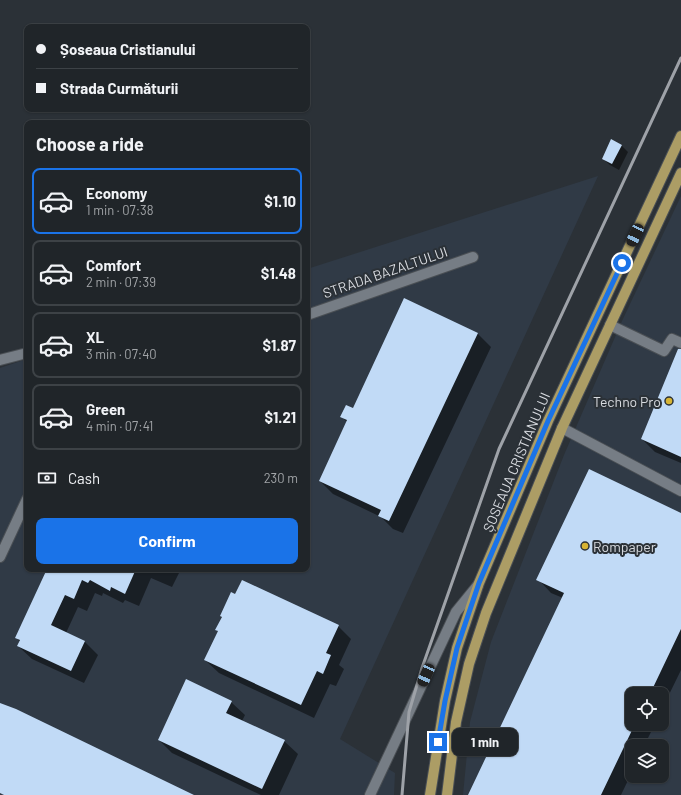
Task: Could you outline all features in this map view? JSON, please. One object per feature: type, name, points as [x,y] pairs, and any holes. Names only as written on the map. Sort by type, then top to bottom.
[{"type":"main road","name":"ȘOSEAUA CRISTIANULUI","points":[[479,583],[548,421],[681,136]]},
{"type":"main road","points":[[447,795],[456,722],[469,664],[486,612],[506,560],[562,428],[681,173]]},
{"type":"main road","points":[[430,795],[445,701],[457,648],[479,583]]},
{"type":"street","name":"STRADA BAZALTULUI","points":[[310,314],[473,256]]},
{"type":"street","points":[[610,325],[664,351],[672,339],[681,343]]},
{"type":"street","points":[[0,360],[24,354]]},
{"type":"street","points":[[562,428],[681,491]]},
{"type":"street","points":[[0,557],[24,505]]},
{"type":"street","name":"ȘOSEAUA CRISTIANULUI","points":[[370,795],[456,612],[479,583]]},
{"type":"shaded area","points":[[598,176],[340,739],[395,773],[394,795],[0,795],[0,368],[24,360],[24,572],[310,572],[310,268]]},
{"type":"shaded area","points":[[681,196],[681,795],[463,795],[470,722],[491,642],[564,455],[622,321]]},
{"type":"building","points":[[611,139],[622,145],[612,164],[602,159]]},
{"type":"building","points":[[404,298],[478,333],[389,521],[378,516],[381,510],[319,481],[347,420],[340,417],[346,405],[353,408]]},
{"type":"building","name":"Techno Pro","points":[[678,349],[681,349],[681,457],[641,439]]},
{"type":"building","points":[[589,469],[681,513],[681,629],[653,687],[625,687],[625,731],[632,731],[628,739],[625,739],[625,745],[601,795],[468,795],[564,593],[536,580]]},
{"type":"building","points":[[46,572],[135,572],[125,594],[111,587],[110,591],[90,580],[88,583],[82,580],[74,599],[65,595],[51,625],[85,641],[71,671],[17,646],[20,640],[15,638]]},
{"type":"building","points":[[242,580],[339,625],[326,653],[331,655],[323,674],[317,671],[301,705],[204,660],[218,631],[215,630],[222,617],[220,616],[231,592],[235,594]]},
{"type":"building","points":[[186,679],[232,701],[226,713],[285,740],[262,789],[158,740]]},
{"type":"building","points":[[0,703],[16,709],[194,795],[4,795],[0,793]]},
{"type":"railway","points":[[402,795],[409,712],[422,668],[499,449],[681,58]]},
{"type":"place","name":"Techno Pro","points":[[669,401]]},
{"type":"place","name":"Rompaper","points":[[585,546]]},
{"type":"route","points":[[438,742],[445,701],[457,648],[479,583],[548,421],[622,263]]}]
